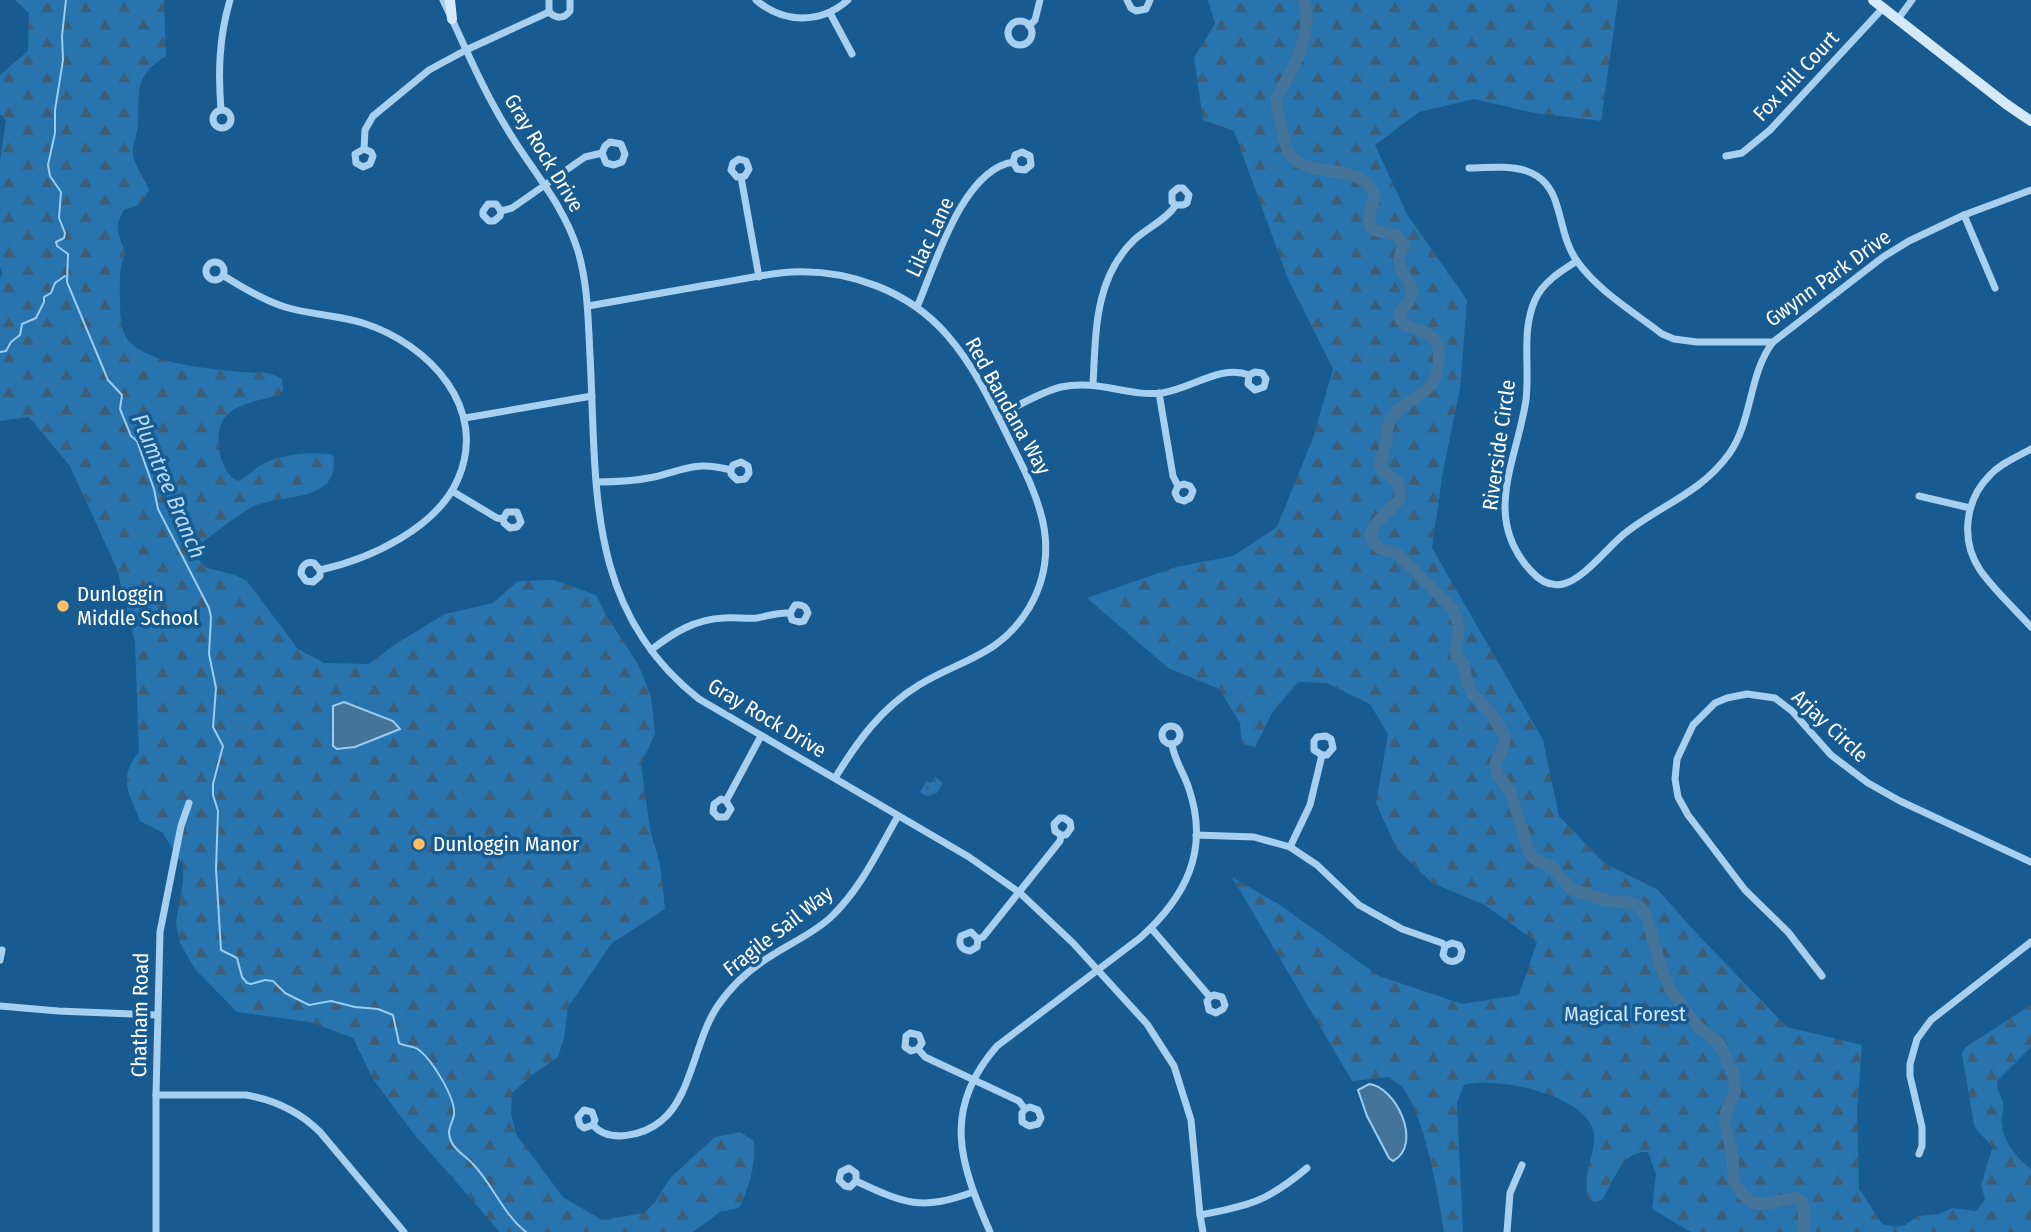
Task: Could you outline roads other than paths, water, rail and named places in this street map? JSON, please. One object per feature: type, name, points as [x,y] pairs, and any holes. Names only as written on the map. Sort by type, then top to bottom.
[{"type":"street","points":[[221,110],[219,62],[230,0]]},
{"type":"street","name":"Gray Rock Drive","points":[[443,0],[509,133],[545,184],[566,220],[578,250],[588,306],[601,537],[612,578],[628,616],[672,676],[692,693],[717,711],[969,857],[1020,893],[1051,920],[1096,968],[1147,1024],[1176,1073],[1184,1094],[1194,1138],[1203,1232]]},
{"type":"street","points":[[450,0],[452,19]]},
{"type":"street","points":[[549,0],[549,12],[557,17],[564,17],[570,11],[570,0]]},
{"type":"street","points":[[756,0],[787,17],[806,18],[830,13],[848,0]]},
{"type":"street","points":[[1029,26],[1035,20],[1040,0]]},
{"type":"street","points":[[1127,0],[1130,8],[1136,11],[1146,9],[1150,0]]},
{"type":"street","points":[[1873,0],[2031,121]]},
{"type":"street","points":[[1898,19],[1912,0]]},
{"type":"street","name":"Fox Hill Court","points":[[1727,156],[1742,153],[1770,130],[1883,8]]},
{"type":"street","points":[[363,149],[365,130],[373,116],[436,65],[549,12]]},
{"type":"street","points":[[830,13],[852,54]]},
{"type":"street","points":[[500,211],[512,208],[585,158],[602,153]]},
{"type":"street","name":"Lilac Lane","points":[[917,307],[964,202],[989,173],[999,166],[1013,162]]},
{"type":"street","name":"Gwynn Park Drive","points":[[1469,168],[1514,168],[1540,177],[1553,194],[1569,247],[1577,261],[1600,286],[1662,334],[1674,339],[1697,342],[1773,342],[1883,257],[1930,230],[2031,190]]},
{"type":"street","points":[[741,177],[759,276]]},
{"type":"street","points":[[1093,384],[1097,310],[1109,274],[1133,241],[1176,205]]},
{"type":"street","points":[[1964,215],[1995,288]]},
{"type":"street","name":"Riverside Circle","points":[[1577,261],[1544,286],[1531,309],[1527,335],[1526,398],[1505,501],[1506,528],[1516,552],[1535,575],[1549,584],[1558,585],[1574,580],[1622,535],[1685,496],[1716,469],[1737,440],[1761,362],[1773,342]]},
{"type":"street","name":"Red Bandana Way","points":[[588,306],[759,276],[809,272],[841,275],[881,288],[917,307],[945,332],[967,360],[998,416],[1036,494],[1044,521],[1045,558],[1035,595],[1015,627],[998,644],[975,659],[917,686],[890,706],[863,735],[835,778]]},
{"type":"street","points":[[224,276],[252,293],[284,306],[363,323],[406,343],[440,372],[456,396],[465,418],[465,454],[460,474],[452,491],[432,514],[386,546],[355,561],[320,570]]},
{"type":"street","points":[[998,416],[1060,387],[1093,384],[1159,393],[1186,387],[1222,373],[1241,372],[1249,375]]},
{"type":"street","points":[[1159,393],[1173,476],[1178,486]]},
{"type":"street","points":[[465,418],[592,396]]},
{"type":"street","points":[[2031,449],[2000,466],[1974,495],[1968,536],[1974,558],[1988,580],[2031,626]]},
{"type":"street","points":[[597,482],[640,480],[693,465],[731,470]]},
{"type":"street","points":[[452,491],[492,516],[503,519]]},
{"type":"street","points":[[1919,496],[1970,508]]},
{"type":"street","points":[[651,650],[679,630],[701,622],[790,613]]},
{"type":"street","name":"Arjay Circle","points":[[1822,976],[1788,932],[1745,890],[1688,815],[1678,797],[1676,759],[1693,725],[1715,704],[1747,694],[1774,698],[1792,711],[1831,755],[1868,783],[1893,798],[2031,862]]},
{"type":"street","points":[[726,801],[761,736]]},
{"type":"street","points":[[990,1232],[965,1168],[961,1140],[962,1110],[974,1081],[997,1046],[1151,928],[1170,908],[1185,884],[1194,856],[1196,835],[1190,790],[1175,758],[1172,744]]},
{"type":"street","points":[[1290,847],[1310,804],[1322,755]]},
{"type":"street","name":"Chatham Road","points":[[156,1232],[160,932],[181,826],[189,803]]},
{"type":"street","name":"Fragile Sail Way","points":[[593,1125],[603,1133],[628,1135],[649,1129],[670,1113],[678,1102],[699,1043],[717,1007],[757,965],[812,932],[842,905],[864,876],[898,816]]},
{"type":"street","points":[[978,939],[987,933],[1020,893],[1056,847],[1061,835]]},
{"type":"street","points":[[1196,835],[1254,837],[1290,847],[1317,865],[1359,905],[1387,923],[1435,939],[1445,946]]},
{"type":"street","points":[[1151,928],[1210,997]]},
{"type":"street","points":[[1919,1154],[1922,1127],[1910,1076],[1910,1064],[1917,1039],[1931,1020],[2031,942]]},
{"type":"street","points":[[0,960],[2,950]]},
{"type":"street","points":[[0,1006],[157,1015]]},
{"type":"street","points":[[918,1049],[925,1058],[1018,1101],[1025,1109]]},
{"type":"street","points":[[156,1095],[246,1095],[260,1097],[289,1108],[320,1132],[404,1232]]},
{"type":"street","points":[[1507,1232],[1510,1193],[1522,1165]]},
{"type":"street","points":[[1200,1215],[1258,1202],[1280,1190],[1307,1168]]},
{"type":"street","points":[[856,1181],[892,1198],[915,1204],[937,1203],[973,1192]]},
{"type":"waterway","name":"Plumtree Branch","points":[[66,0],[62,36],[63,60],[55,110],[55,133],[48,165],[50,176],[61,192],[59,218],[65,233],[64,238],[56,242],[57,246],[68,254],[67,282],[108,380],[122,395],[120,409],[131,436],[137,441],[158,509],[209,608],[209,654],[216,688],[213,727],[223,746],[213,784],[218,811],[216,869],[221,950],[237,958],[242,977],[247,983],[273,981],[285,993],[309,1005],[331,1001],[378,1009],[393,1015],[399,1043],[417,1048],[436,1070],[447,1090],[454,1108],[449,1133],[453,1145],[480,1172],[511,1217],[526,1232]]},
{"type":"waterway","points":[[1304,0],[1304,38],[1295,63],[1277,97],[1287,149],[1291,156],[1303,165],[1349,174],[1368,185],[1375,196],[1369,217],[1373,230],[1396,235],[1404,245],[1400,255],[1401,269],[1412,291],[1399,315],[1407,325],[1432,338],[1437,343],[1439,352],[1435,379],[1421,394],[1396,413],[1388,426],[1380,466],[1398,482],[1401,498],[1373,527],[1373,543],[1379,548],[1398,554],[1453,609],[1459,625],[1457,658],[1463,663],[1472,693],[1490,712],[1505,736],[1496,762],[1497,774],[1511,793],[1533,858],[1552,867],[1571,889],[1608,901],[1633,903],[1641,908],[1647,917],[1660,965],[1671,991],[1697,1026],[1719,1043],[1734,1075],[1735,1091],[1725,1123],[1732,1153],[1734,1182],[1752,1203],[1765,1204],[1796,1198],[1801,1201],[1804,1208],[1804,1232]]},
{"type":"waterway","points":[[0,352],[6,351],[11,342],[20,335],[22,324],[36,318],[44,297],[51,293],[55,283],[65,276]]},
{"type":"place","name":"Dunloggin Middle School","points":[[63,606]]},
{"type":"place","name":"Dunloggin Manor","points":[[419,844]]},
{"type":"park label","name":"Magical Forest","points":[[1625,1014]]}]
